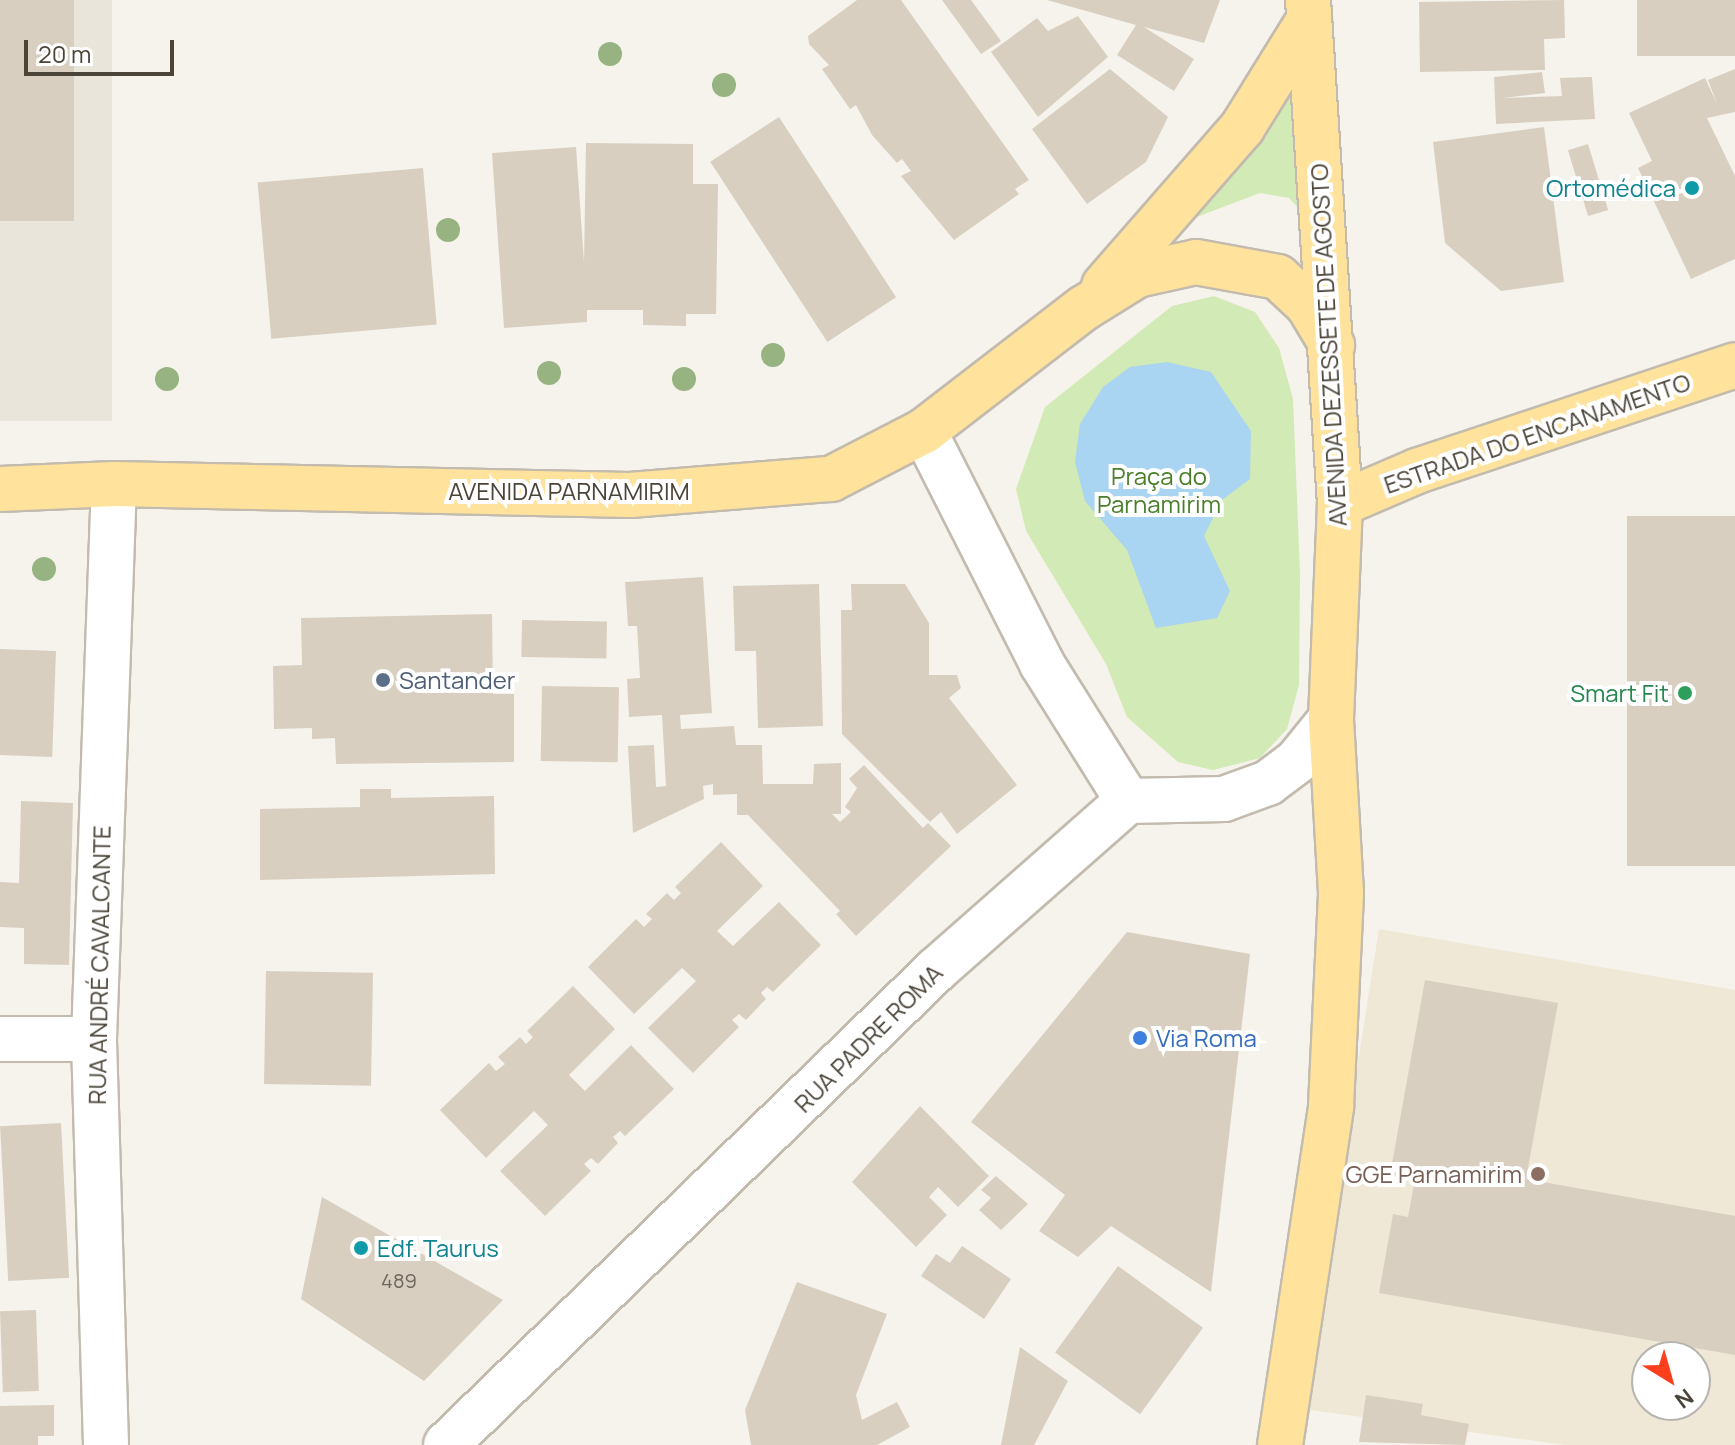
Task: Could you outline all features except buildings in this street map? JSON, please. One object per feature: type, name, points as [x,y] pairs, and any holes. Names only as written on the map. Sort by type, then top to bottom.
[{"type":"main road","name":"AVENIDA DEZESSETE DE AGOSTO","points":[[1084,308],[1242,128],[1309,10]]},
{"type":"main road","name":"AVENIDA DEZESSETE DE AGOSTO","points":[[1280,1445],[1331,1106],[1341,893],[1331,719],[1340,504],[1309,10]]},
{"type":"main road","points":[[1084,308],[1137,275],[1196,262],[1241,266],[1278,277],[1308,305],[1332,345]]},
{"type":"main road","name":"AVENIDA PARNAMIRIM","points":[[0,489],[114,484],[630,495],[770,488],[831,479],[924,431],[1084,308]]},
{"type":"main road","name":"ESTRADA DO ENCANAMENTO","points":[[1340,504],[1417,471],[1735,365]]},
{"type":"street","points":[[924,431],[1042,664],[1128,801],[1224,799],[1268,783],[1297,761],[1331,719]]},
{"type":"street","name":"RUA ANDRÉ CAVALCANTE","points":[[106,1445],[94,1039],[114,484]]},
{"type":"street","name":"RUA PADRE ROMA","points":[[446,1445],[936,970],[1128,801]]},
{"type":"street","points":[[0,1039],[94,1039]]},
{"type":"shaded area","points":[[0,0],[112,0],[112,421],[0,421]]},
{"type":"shaded area","name":"GGE Parnamirim","points":[[1379,929],[1735,990],[1735,1445],[1565,1445],[1303,1409]]},
{"type":"green space","points":[[1300,65],[1312,223],[1289,198],[1260,193],[1181,223]]},
{"type":"green space","name":"Praça do Parnamirim","points":[[1214,296],[1255,312],[1279,348],[1293,399],[1300,573],[1299,685],[1287,729],[1260,758],[1213,770],[1178,762],[1127,717],[1106,664],[1026,531],[1016,489],[1045,407],[1172,306]]},
{"type":"water","points":[[1167,362],[1211,372],[1251,431],[1250,479],[1222,500],[1204,536],[1230,591],[1217,618],[1156,628],[1127,550],[1085,501],[1075,462],[1080,424],[1103,387],[1130,367]]},
{"type":"place","name":"Ortomédica","points":[[1692,188]]},
{"type":"place","name":"Santander","points":[[383,680]]},
{"type":"place","name":"Smart Fit","points":[[1685,693]]},
{"type":"place","name":"Via Roma","points":[[1140,1038]]},
{"type":"place","name":"GGE Parnamirim","points":[[1538,1174]]},
{"type":"place","name":"Edf. Taurus","points":[[361,1248]]}]
